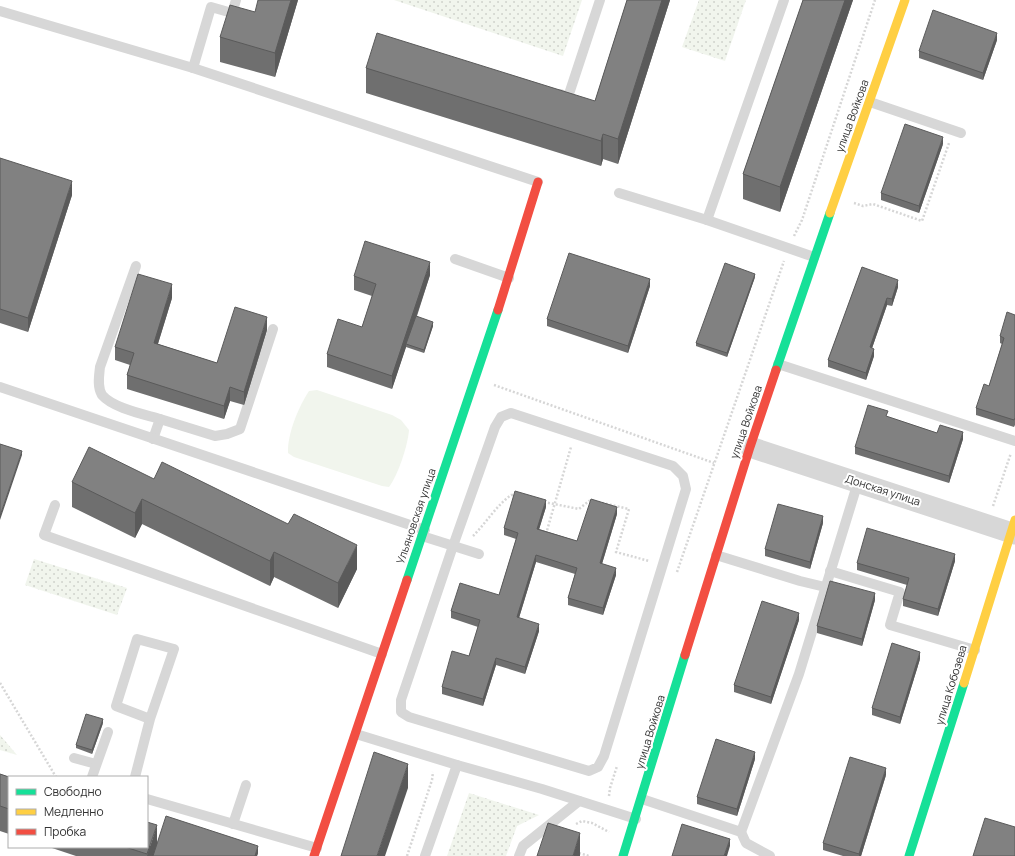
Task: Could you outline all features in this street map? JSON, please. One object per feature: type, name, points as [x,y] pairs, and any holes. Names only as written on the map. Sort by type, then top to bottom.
[{"type":"street","name":"улица Войкова","points":[[623,856],[636,819],[750,447],[814,257],[905,0]]},
{"type":"street","name":"Ульяновская улица","points":[[315,852],[509,278],[538,182]]},
{"type":"street","name":"Донская улица","points":[[750,447],[986,525],[1014,529]]},
{"type":"street","name":"улица Кобозева","points":[[910,856],[974,650],[1014,529]]},
{"type":"lane","points":[[192,68],[211,7],[232,13],[236,0]]},
{"type":"lane","points":[[553,92],[568,97],[600,0]]},
{"type":"lane","points":[[707,220],[784,0]]},
{"type":"lane","points":[[0,11],[192,68],[538,182]]},
{"type":"lane","points":[[870,102],[957,132]]},
{"type":"lane","points":[[619,193],[707,220],[814,257]]},
{"type":"lane","points":[[455,260],[509,278]]},
{"type":"lane","points":[[136,266],[100,367],[98,380],[102,394],[113,404],[215,436],[227,434],[240,429],[273,329]]},
{"type":"lane","points":[[778,364],[1014,445]]},
{"type":"lane","points":[[0,387],[424,533],[456,547],[479,554]]},
{"type":"lane","points":[[510,413],[574,434],[673,466],[683,476],[686,489],[604,756],[598,768],[589,771],[409,717],[401,712],[401,700],[456,547],[495,427],[501,417],[510,413]]},
{"type":"lane","points":[[153,439],[160,419]]},
{"type":"lane","points":[[770,856],[746,843],[742,832],[799,674],[858,482]]},
{"type":"lane","points":[[55,505],[44,535],[382,654]]},
{"type":"lane","points":[[716,555],[800,581],[825,587]]},
{"type":"lane","points":[[830,571],[900,592],[890,625],[974,650]]},
{"type":"lane","points":[[135,776],[150,719],[174,649],[137,639],[116,706],[150,719]]},
{"type":"lane","points":[[92,776],[108,732]]},
{"type":"lane","points":[[356,734],[457,765],[542,788],[636,819]]},
{"type":"lane","points":[[74,758],[96,764]]},
{"type":"lane","points":[[425,856],[457,765]]},
{"type":"lane","points":[[233,824],[246,785]]},
{"type":"lane","points":[[642,798],[742,832]]},
{"type":"lane","points":[[148,799],[233,824],[315,852]]},
{"type":"lane","points":[[519,856],[523,846],[579,801]]},
{"type":"path","points":[[676,577],[788,248],[802,220],[875,0]]},
{"type":"path","points":[[853,202],[863,206],[873,204],[922,221],[957,132]]},
{"type":"path","points":[[475,379],[714,463]]},
{"type":"path","points":[[545,538],[580,415]]},
{"type":"path","points":[[986,525],[1014,445]]},
{"type":"path","points":[[456,547],[474,535],[503,501],[511,494],[523,496]]},
{"type":"path","points":[[542,501],[554,505],[579,509],[589,500],[604,502],[629,509],[616,552],[662,564],[678,570]]},
{"type":"path","points":[[0,683],[55,776]]},
{"type":"path","points":[[611,837],[609,832],[610,788],[617,766]]},
{"type":"path","points":[[407,856],[432,780],[434,772],[429,769]]},
{"type":"path","points":[[571,826],[582,821],[592,823],[609,832]]},
{"type":"path","points":[[575,852],[589,856]]},
{"type":"shaded area","points":[[394,0],[582,0],[563,56]]},
{"type":"shaded area","points":[[699,0],[746,0],[725,61],[682,47]]},
{"type":"shaded area","points":[[317,390],[392,415],[401,420],[409,430],[407,444],[402,460],[389,487],[294,457],[288,453],[289,437],[301,404],[309,391]]},
{"type":"shaded area","points":[[34,559],[127,588],[117,615],[25,585]]},
{"type":"shaded area","points":[[0,735],[17,755],[0,750]]},
{"type":"shaded area","points":[[469,793],[539,815],[517,826],[506,856],[447,856]]},
{"type":"building","points":[[258,0],[291,0],[275,53],[220,37],[230,5],[255,12]]},
{"type":"building","points":[[627,0],[662,0],[618,139],[603,134],[601,141],[366,68],[377,33],[595,101]]},
{"type":"building","points":[[803,0],[845,0],[780,187],[743,174]]},
{"type":"building","points":[[933,10],[997,33],[983,73],[919,51]]},
{"type":"building","points":[[905,124],[943,137],[919,206],[881,193]]},
{"type":"building","points":[[0,158],[72,181],[28,318],[0,309]]},
{"type":"building","points":[[365,241],[430,262],[392,376],[327,354],[338,319],[362,327],[376,284],[354,276]]},
{"type":"building","points":[[569,253],[650,279],[628,346],[547,319]]},
{"type":"building","points":[[725,263],[755,274],[727,353],[696,343]]},
{"type":"building","points":[[862,267],[898,280],[892,299],[887,298],[870,347],[874,349],[866,373],[828,360]]},
{"type":"building","points":[[138,274],[172,284],[154,343],[217,363],[235,307],[267,317],[244,392],[230,387],[224,406],[127,375],[134,353],[115,347]]},
{"type":"building","points":[[1007,312],[1015,315],[1014,420],[976,408],[984,384],[989,386],[1004,338],[1000,336]]},
{"type":"building","points":[[416,316],[433,322],[424,350],[406,344]]},
{"type":"building","points":[[868,405],[888,411],[886,416],[937,433],[940,425],[963,432],[949,476],[855,447]]},
{"type":"building","points":[[0,444],[22,451],[0,516]]},
{"type":"building","points":[[89,447],[154,479],[162,462],[288,524],[294,514],[357,545],[338,583],[274,552],[270,561],[142,499],[135,513],[72,482]]},
{"type":"building","points":[[515,491],[546,500],[537,529],[577,541],[591,499],[617,507],[600,563],[616,568],[603,608],[568,598],[577,568],[536,555],[517,617],[539,624],[525,667],[496,658],[483,699],[442,687],[452,651],[469,656],[480,620],[451,611],[460,583],[499,595],[518,533],[504,528]]},
{"type":"building","points":[[778,504],[823,516],[810,562],[765,549]]},
{"type":"building","points":[[867,528],[955,554],[938,609],[903,599],[909,578],[857,563]]},
{"type":"building","points":[[830,581],[875,593],[862,639],[817,626]]},
{"type":"building","points":[[762,601],[799,613],[771,697],[734,685]]},
{"type":"building","points":[[892,643],[920,652],[900,717],[872,708]]},
{"type":"building","points":[[86,714],[103,719],[92,750],[76,745]]},
{"type":"building","points":[[716,739],[755,752],[737,809],[697,797]]},
{"type":"building","points":[[374,752],[408,764],[377,856],[341,856]]},
{"type":"building","points":[[850,757],[886,768],[859,854],[823,843]]},
{"type":"building","points":[[0,774],[8,777],[8,809],[0,806]]},
{"type":"building","points":[[166,816],[258,846],[255,856],[153,856]]},
{"type":"building","points":[[985,818],[1015,827],[1015,856],[973,856]]},
{"type":"building","points":[[148,822],[157,825],[147,854],[128,848],[148,848]]},
{"type":"building","points":[[548,823],[580,833],[573,856],[537,856]]},
{"type":"building","points":[[682,824],[730,839],[724,856],[672,856]]},
{"type":"traffic: fast","points":[[776,370],[830,213]]},
{"type":"traffic: fast","points":[[407,580],[498,310]]},
{"type":"traffic: fast","points":[[623,856],[685,655]]},
{"type":"traffic: fast","points":[[909,856],[964,683]]},
{"type":"traffic: slow","points":[[830,213],[905,0]]},
{"type":"traffic: slow","points":[[964,683],[1015,520]]},
{"type":"traffic: jam","points":[[498,310],[538,182]]},
{"type":"traffic: jam","points":[[685,655],[750,447],[776,370]]},
{"type":"traffic: jam","points":[[314,856],[407,580]]}]
